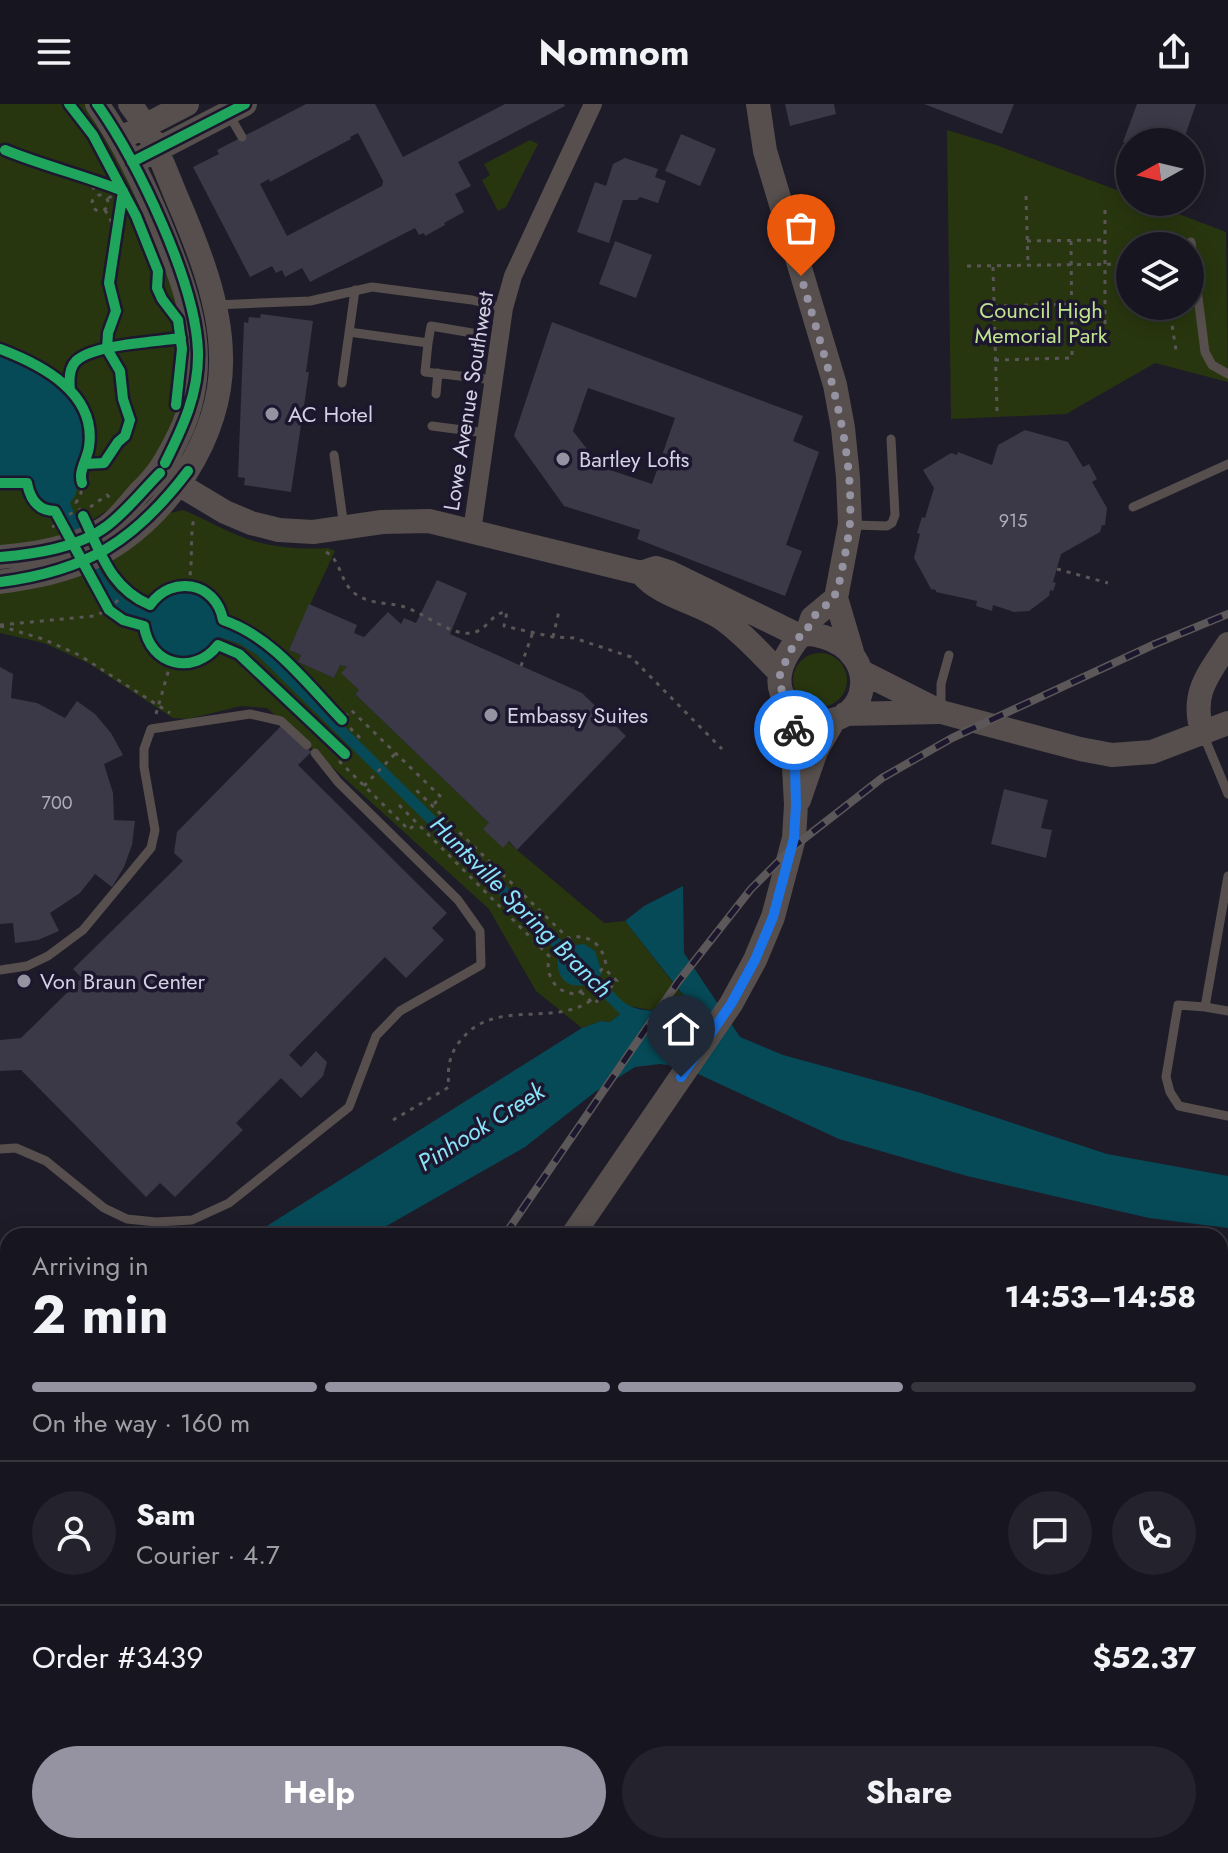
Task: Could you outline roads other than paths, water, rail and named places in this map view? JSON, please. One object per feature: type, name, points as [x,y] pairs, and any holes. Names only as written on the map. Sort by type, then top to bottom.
[{"type":"street","points":[[0,557],[27,555],[63,532],[103,534],[168,473],[190,410],[198,352],[192,316],[177,265],[156,212],[123,170],[120,139],[97,104]]},
{"type":"street","points":[[130,104],[188,224],[215,305],[221,354],[216,398],[203,441],[188,471],[168,473]]},
{"type":"street","points":[[120,139],[187,104]]},
{"type":"street","name":"Lowe Avenue Southwest","points":[[472,531],[504,308],[513,276],[593,104]]},
{"type":"street","points":[[758,104],[765,151],[835,385],[847,465],[850,524],[836,598],[857,662],[860,696],[839,717],[816,751],[796,805]]},
{"type":"street","points":[[123,170],[237,108]]},
{"type":"street","points":[[168,473],[225,512],[261,526],[302,532],[382,522],[429,521],[641,573],[656,568],[803,634],[837,641],[857,662],[941,712],[1080,749],[1112,755],[1152,752],[1228,723]]},
{"type":"street","points":[[0,582],[51,574],[63,532]]},
{"type":"street","points":[[641,573],[652,586],[720,617],[755,646],[780,673]]},
{"type":"street","points":[[578,1228],[731,1004],[755,960],[773,917],[794,838],[796,805],[791,709],[780,686],[780,673],[783,662],[812,618],[836,598]]},
{"type":"street","points":[[1203,734],[1197,714],[1201,689],[1228,644]]},
{"type":"street","points":[[791,709],[811,720],[941,712]]},
{"type":"lane","points":[[237,108],[242,137]]},
{"type":"lane","points":[[215,305],[310,301],[372,287],[472,300],[504,308]]},
{"type":"lane","points":[[342,383],[355,290]]},
{"type":"lane","points":[[1201,320],[1205,352],[1212,365],[1228,374]]},
{"type":"lane","points":[[484,335],[431,326],[425,372],[494,380]]},
{"type":"lane","points":[[349,332],[428,343]]},
{"type":"lane","points":[[436,394],[438,373]]},
{"type":"lane","points":[[432,426],[486,433]]},
{"type":"lane","points":[[850,524],[887,526],[893,521],[891,439]]},
{"type":"lane","points":[[334,455],[344,527]]},
{"type":"lane","points":[[1133,507],[1228,464]]},
{"type":"lane","points":[[941,712],[941,684],[949,655]]},
{"type":"lane","points":[[0,970],[27,966],[48,956],[83,930],[151,848],[155,830],[144,767],[144,749],[151,729],[250,714],[281,721],[307,745]]},
{"type":"lane","points":[[1203,734],[1228,794]]},
{"type":"lane","points":[[0,1149],[16,1148],[46,1161],[104,1208],[127,1219],[156,1222],[192,1220],[229,1203],[349,1107],[376,1036],[400,1011],[481,965],[480,931],[458,900],[338,782],[315,753]]},
{"type":"lane","points":[[1205,1007],[1228,876]]},
{"type":"lane","points":[[1228,1011],[1178,1005],[1166,1077],[1170,1092],[1179,1106],[1228,1116]]},
{"type":"water","points":[[0,354],[30,367],[59,385],[79,411],[85,443],[75,473],[77,490],[70,503],[91,553],[121,596],[136,606],[153,611],[171,594],[182,591],[203,595],[217,613],[220,626],[246,635],[272,655],[567,946],[584,944],[595,951],[602,973],[599,977],[624,1002],[634,1008],[654,1011],[682,1010],[687,1004],[625,921],[644,906],[683,886],[684,953],[740,1037],[783,1055],[918,1092],[1107,1154],[1228,1176],[1228,1228],[1149,1218],[967,1176],[839,1139],[683,1067],[660,1064],[635,1067],[595,1092],[525,1147],[383,1228],[264,1228],[582,1028],[601,1021],[610,1022],[620,1014],[591,985],[588,988],[566,982],[559,973],[559,953],[257,655],[240,644],[219,637],[210,648],[188,658],[167,654],[158,646],[151,621],[132,616],[117,606],[93,578],[60,507],[49,506],[41,500],[34,480],[0,477]]},
{"type":"railway","points":[[509,1228],[678,982],[751,889],[792,848],[882,778],[952,738],[1155,644],[1228,614]]},
{"type":"place","name":"AC Hotel","points":[[272,414]]},
{"type":"place","name":"Bartley Lofts","points":[[563,459]]},
{"type":"place","name":"Embassy Suites","points":[[491,715]]},
{"type":"place","name":"Von Braun Center","points":[[24,981]]},
{"type":"park label","name":"Council High Memorial Park","points":[[1041,322]]},
{"type":"water label","name":"Huntsville Spring Branch","points":[[521,907]]},
{"type":"water label","name":"Pinhook Creek","points":[[481,1127]]}]
